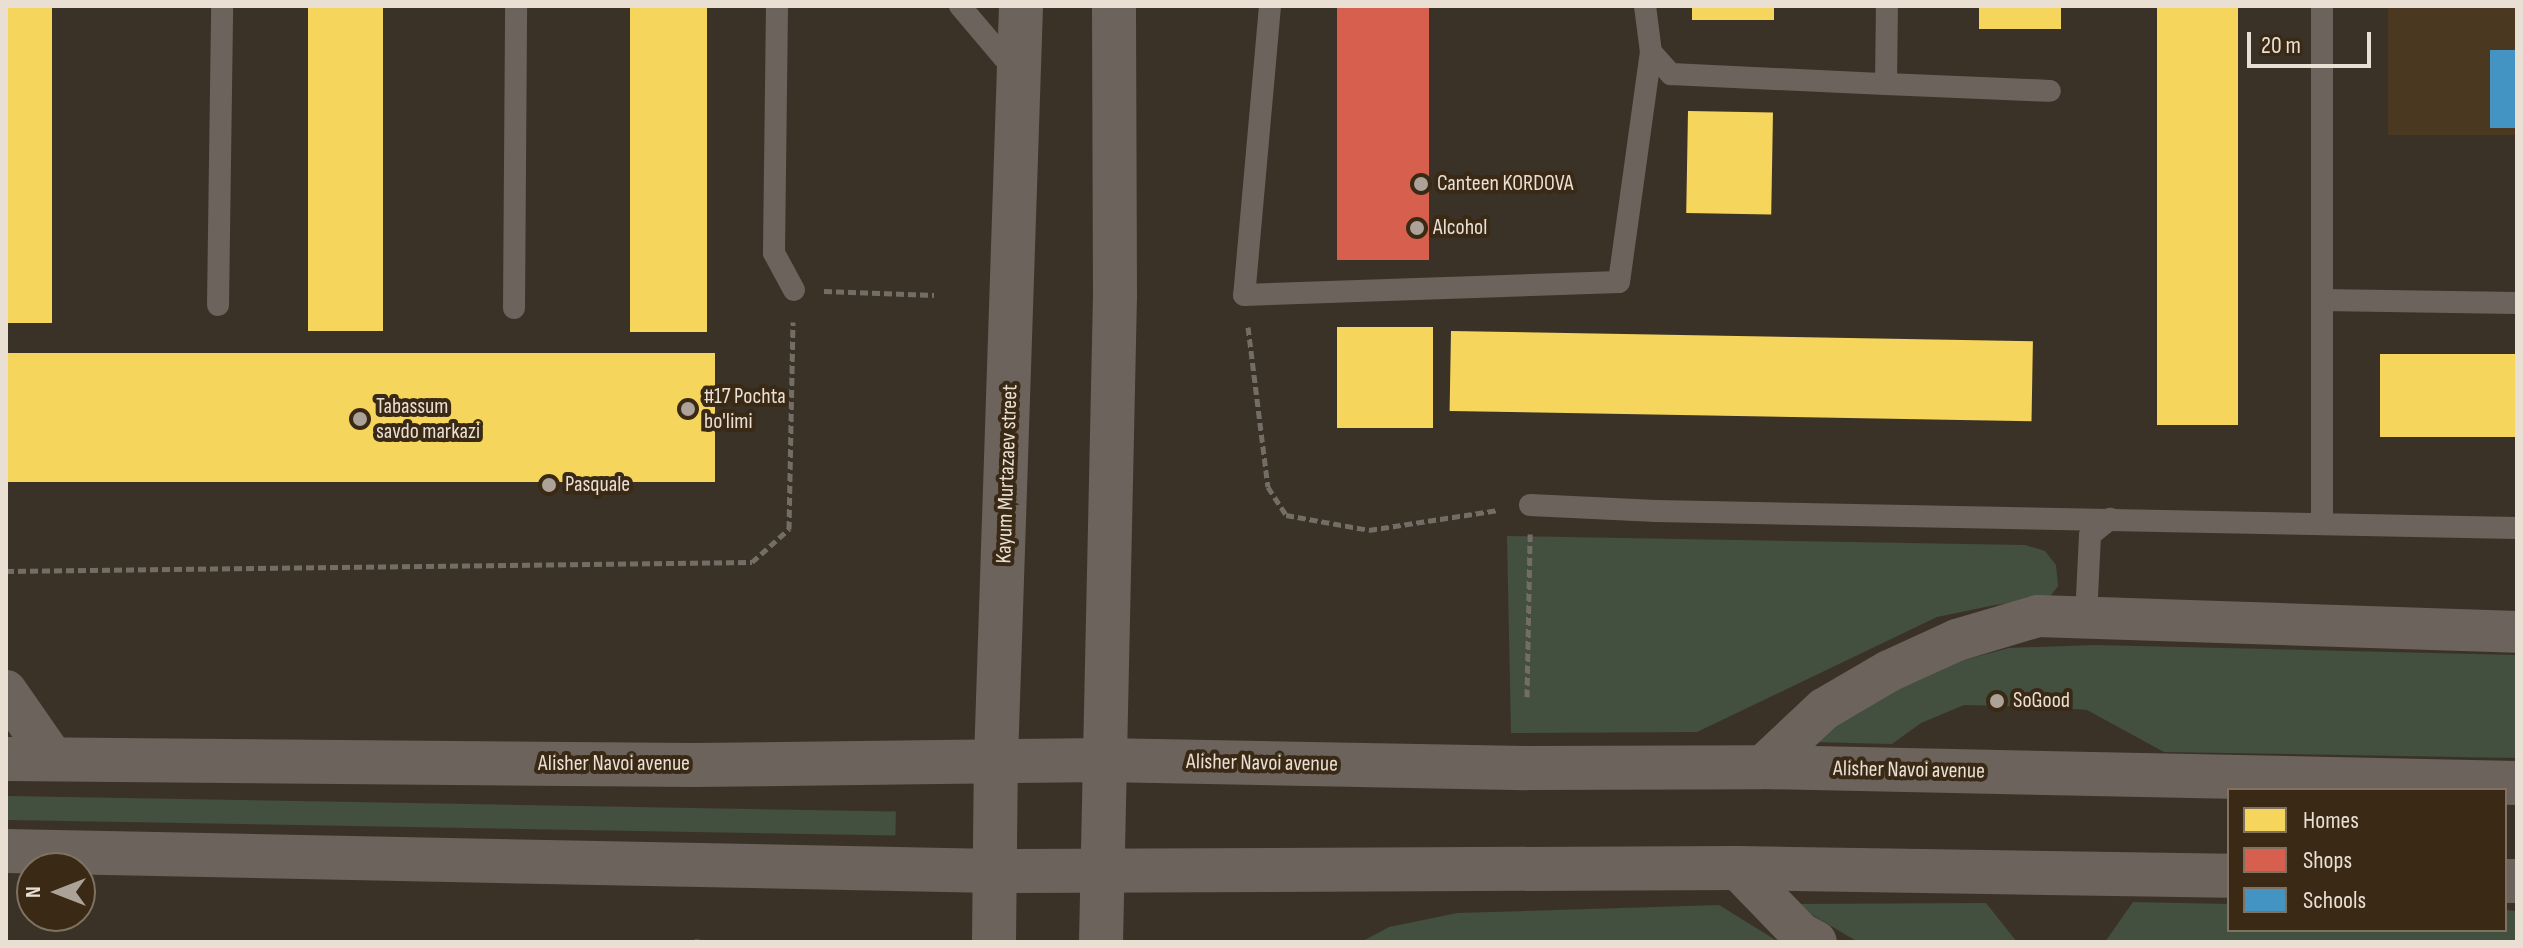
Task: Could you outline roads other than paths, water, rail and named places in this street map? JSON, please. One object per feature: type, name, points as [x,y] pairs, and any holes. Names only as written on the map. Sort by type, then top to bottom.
[{"type":"main road","name":"Kayum Murtazaev street","points":[[994,942],[996,760],[1021,6]]},
{"type":"main road","points":[[1101,942],[1114,343],[1114,6]]},
{"type":"main road","name":"Alisher Navoi avenue","points":[[6,759],[694,765],[1103,760],[1527,768],[1762,767],[2517,783]]},
{"type":"main road","points":[[6,851],[995,871],[1737,868],[2227,876]]},
{"type":"street","points":[[1762,767],[1824,709],[1919,656],[1957,640],[2038,616],[2517,632]]},
{"type":"street","points":[[6,691],[54,760]]},
{"type":"street","points":[[1737,868],[1800,933],[1816,942]]},
{"type":"lane","points":[[218,305],[222,6]]},
{"type":"lane","points":[[514,308],[516,6]]},
{"type":"lane","points":[[777,6],[774,253],[794,290]]},
{"type":"lane","points":[[960,6],[1020,77]]},
{"type":"lane","points":[[1270,6],[1244,295],[1619,282],[1651,52],[1645,6]]},
{"type":"lane","points":[[1886,84],[1887,6]]},
{"type":"lane","points":[[2322,6],[2322,524]]},
{"type":"lane","points":[[1651,52],[1671,74],[2050,91]]},
{"type":"lane","points":[[2322,300],[2517,303]]},
{"type":"lane","points":[[1530,505],[1656,511],[2517,528]]},
{"type":"lane","points":[[2086,617],[2090,535],[2110,519]]},
{"type":"place","name":"Canteen KORDOVA","points":[[1421,184]]},
{"type":"place","name":"Alcohol","points":[[1417,228]]},
{"type":"place","name":"#17 Pochta bo'limi","points":[[688,409]]},
{"type":"place","name":"Tabassum savdo markazi","points":[[360,419]]},
{"type":"place","name":"Pasquale","points":[[549,485]]},
{"type":"place","name":"SoGood","points":[[1997,701]]}]
